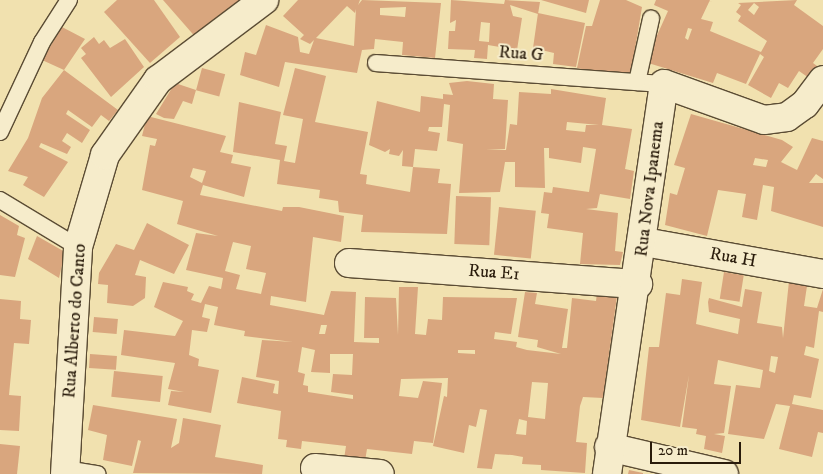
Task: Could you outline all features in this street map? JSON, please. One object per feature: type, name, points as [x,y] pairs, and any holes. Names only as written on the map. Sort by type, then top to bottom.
[{"type":"street","name":"Rua Alberto do Canto","points":[[65,471],[78,247],[105,155],[158,80],[264,0]]},
{"type":"street","points":[[650,83],[764,120],[787,117],[805,104],[823,80]]},
{"type":"street","name":"Rua Nova Ipanema","points":[[607,474],[644,242],[650,83]]},
{"type":"street","name":"Rua H","points":[[644,242],[823,274]]},
{"type":"street","name":"Rua E1","points":[[349,263],[638,284]]},
{"type":"street","points":[[610,447],[724,474]]},
{"type":"street","points":[[314,468],[380,474]]},
{"type":"lane","points":[[0,132],[42,42],[69,0]]},
{"type":"lane","points":[[650,83],[651,19]]},
{"type":"lane","name":"Rua G","points":[[376,63],[650,83]]},
{"type":"lane","points":[[0,200],[78,247]]},
{"type":"lane","points":[[65,471],[98,474]]},
{"type":"building","points":[[117,0],[154,0],[180,37],[150,63],[104,12]]},
{"type":"building","points":[[163,0],[246,0],[198,40]]},
{"type":"building","points":[[298,0],[360,0],[358,5],[362,0],[441,3],[435,58],[402,55],[403,42],[375,39],[374,49],[362,50],[357,73],[285,62],[279,87],[240,75],[245,52],[256,55],[266,25],[298,37],[300,52],[309,54],[314,40],[310,44],[300,39],[304,35],[283,16]],"holes":[[[347,6],[355,13],[356,9],[354,46],[316,38]],[[406,7],[405,17],[380,15],[380,8]]]},
{"type":"building","points":[[451,0],[504,4],[505,0],[540,2],[538,14],[510,5],[513,16],[522,18],[517,50],[488,45],[487,59],[474,58],[475,50],[448,49],[449,31],[455,31],[456,20],[450,23]],"holes":[[[481,22],[490,23],[489,42],[479,41]]]},
{"type":"building","points":[[541,0],[589,0],[586,13]]},
{"type":"building","points":[[600,0],[626,0],[642,7],[630,79],[577,68],[586,26],[592,26]]},
{"type":"building","points":[[656,0],[710,0],[701,19],[713,22],[710,31],[761,52],[767,41],[738,21],[741,16],[736,12],[741,5],[738,3],[797,0],[794,5],[823,26],[823,49],[813,63],[817,66],[809,78],[799,71],[788,88],[779,83],[771,98],[748,85],[764,57],[760,54],[746,84],[717,73],[713,83],[645,62],[668,11],[654,5]],"holes":[[[754,3],[759,7],[754,15],[748,10]],[[688,28],[692,29],[688,40],[685,38]]]},
{"type":"building","points":[[538,13],[585,23],[576,67],[553,64],[554,53],[533,48]]},
{"type":"building","points":[[62,27],[85,39],[64,70],[42,60]]},
{"type":"building","points":[[94,37],[99,44],[104,40],[110,48],[125,39],[144,67],[111,97],[81,58],[86,54],[81,48]]},
{"type":"building","points":[[202,68],[225,74],[219,96],[196,90]]},
{"type":"building","points":[[295,68],[326,76],[315,122],[368,132],[360,174],[367,175],[366,184],[410,192],[413,167],[440,169],[438,183],[451,184],[447,234],[361,232],[363,215],[339,212],[338,201],[319,198],[320,190],[277,184],[280,160],[233,152],[239,102],[281,112],[275,144],[287,146],[284,161],[295,163],[303,119],[283,115]]},
{"type":"building","points":[[64,70],[118,110],[109,121],[101,115],[92,127],[68,110],[66,114],[90,130],[82,143],[67,133],[62,141],[71,147],[67,154],[41,143],[39,147],[68,162],[44,197],[23,185],[28,177],[8,171],[28,138],[42,98]]},
{"type":"building","points":[[467,81],[494,84],[493,99],[508,100],[505,149],[486,150],[506,150],[510,124],[517,125],[519,92],[551,94],[551,89],[606,98],[602,125],[632,129],[625,169],[634,171],[630,199],[600,194],[597,208],[586,209],[618,213],[615,251],[623,252],[620,265],[580,264],[583,233],[547,228],[549,214],[541,213],[544,192],[552,193],[553,187],[589,192],[596,149],[583,147],[581,163],[549,158],[549,148],[544,148],[545,188],[515,187],[515,162],[505,162],[500,192],[459,193],[463,144],[447,141],[450,105],[444,104],[442,127],[429,127],[428,131],[440,133],[437,151],[415,149],[413,167],[402,166],[403,150],[399,156],[389,154],[390,149],[385,152],[369,145],[377,101],[420,112],[421,96],[443,99],[443,94],[453,95],[449,83]],"holes":[[[567,122],[599,125],[586,125],[585,132],[566,130]]]},
{"type":"building","points":[[175,83],[196,90],[192,104],[183,101],[174,119],[164,118],[156,114]]},
{"type":"building","points":[[691,114],[782,140],[793,147],[781,162],[797,170],[812,138],[823,141],[823,179],[816,174],[809,183],[823,183],[823,227],[771,211],[774,187],[763,185],[757,220],[742,217],[746,194],[718,190],[707,236],[665,225],[670,193],[677,195],[685,168],[674,165]],"holes":[[[755,158],[768,160],[766,167],[753,165]]]},
{"type":"building","points":[[147,116],[226,136],[220,152],[233,155],[231,163],[251,167],[244,197],[203,185],[200,195],[282,211],[283,207],[299,207],[344,216],[341,242],[313,237],[306,302],[271,296],[270,305],[324,315],[331,291],[356,292],[354,342],[379,343],[379,338],[364,338],[365,297],[396,298],[398,335],[399,287],[418,287],[415,334],[426,335],[428,319],[442,320],[443,297],[517,298],[511,334],[495,332],[494,339],[517,342],[516,347],[527,350],[561,354],[537,347],[538,340],[518,337],[525,292],[537,293],[535,304],[568,309],[562,348],[567,348],[572,298],[596,301],[597,293],[617,296],[603,398],[583,397],[580,406],[576,442],[587,443],[585,473],[541,470],[541,465],[522,464],[523,457],[495,454],[492,469],[477,468],[487,410],[480,409],[476,427],[469,425],[464,453],[433,446],[444,396],[447,397],[448,378],[401,379],[399,396],[418,398],[423,381],[442,383],[433,443],[414,441],[412,454],[367,449],[365,461],[344,459],[346,446],[302,441],[301,449],[286,447],[287,440],[278,439],[281,411],[237,403],[242,377],[275,384],[273,393],[278,394],[279,381],[256,377],[262,340],[293,342],[244,336],[245,331],[214,325],[218,307],[205,304],[202,317],[210,319],[207,332],[192,330],[189,355],[199,359],[198,366],[219,370],[211,413],[168,405],[171,391],[184,392],[168,389],[175,363],[121,355],[124,330],[175,336],[183,321],[154,307],[163,282],[188,287],[187,291],[194,294],[191,300],[201,303],[209,286],[221,289],[223,278],[186,270],[196,233],[218,236],[177,224],[183,201],[142,190],[150,145],[155,146],[157,139],[142,136]],"holes":[[[193,168],[206,171],[202,183],[190,177]],[[233,242],[251,246],[246,269],[266,273],[261,294],[236,289],[240,275],[225,271]],[[321,325],[327,325],[325,334],[319,334]],[[302,347],[315,350],[311,372],[330,373],[330,354],[353,354],[352,375],[333,374],[331,392],[353,395],[353,399],[308,392],[308,386],[303,385],[305,374],[298,372]],[[458,350],[475,350],[475,354],[458,353]],[[532,382],[548,383],[545,419],[528,417]],[[519,419],[527,421],[526,435],[516,434]]]},
{"type":"building","points":[[456,196],[491,197],[489,245],[454,244]]},
{"type":"building","points":[[499,207],[536,211],[531,259],[494,255]]},
{"type":"building","points":[[0,215],[19,226],[17,235],[25,238],[15,277],[0,275]]},
{"type":"building","points":[[147,223],[189,245],[174,274],[140,260],[135,275],[146,277],[145,298],[133,306],[107,303],[108,285],[98,284],[99,273],[116,244],[134,250]]},
{"type":"building","points":[[37,236],[65,252],[59,278],[28,259]]},
{"type":"building","points":[[724,272],[744,275],[740,302],[720,299]]},
{"type":"building","points":[[682,279],[702,282],[696,324],[738,334],[740,319],[709,312],[709,298],[742,307],[745,289],[762,292],[757,323],[782,327],[783,338],[789,281],[807,286],[804,306],[817,308],[823,289],[823,312],[819,311],[814,348],[806,346],[804,355],[819,359],[811,398],[794,395],[792,404],[823,410],[823,433],[818,432],[812,457],[779,449],[790,406],[776,404],[764,439],[728,434],[736,385],[760,388],[763,370],[718,360],[714,384],[731,386],[724,433],[714,434],[725,436],[722,453],[704,449],[706,436],[696,434],[697,429],[682,427],[689,375],[680,427],[641,420],[649,347],[659,347],[666,293],[680,295]],"holes":[[[771,356],[778,357],[775,373],[769,371]]]},
{"type":"building","points":[[0,299],[21,301],[20,319],[31,320],[29,344],[14,343],[9,395],[21,396],[19,431],[0,430]]},
{"type":"building","points":[[94,317],[118,319],[117,334],[93,332]]},
{"type":"building","points":[[90,354],[117,356],[116,370],[89,368]]},
{"type":"building","points":[[114,371],[163,376],[160,402],[111,397]]},
{"type":"building","points":[[93,405],[177,419],[171,448],[179,443],[183,418],[221,425],[215,457],[263,465],[262,474],[133,473],[141,441],[138,440],[132,466],[103,460],[107,435],[88,430]]},
{"type":"building","points":[[0,444],[20,446],[17,474],[0,474]]},
{"type":"building","points":[[629,470],[643,473],[643,474],[628,474]]}]
